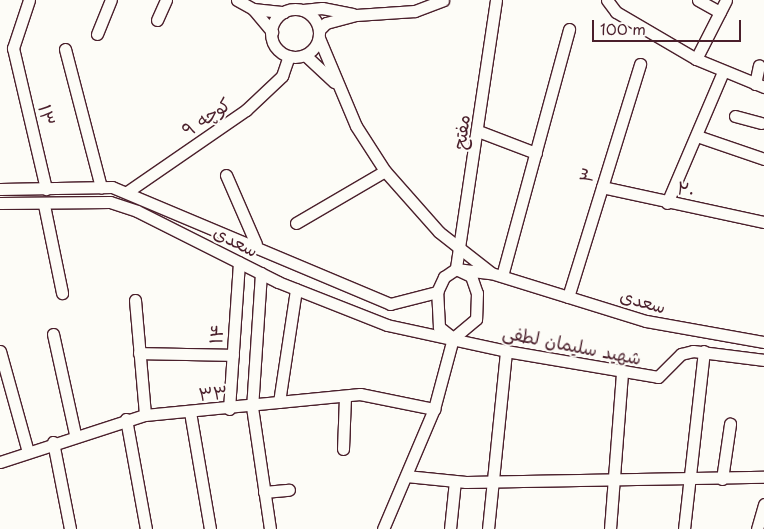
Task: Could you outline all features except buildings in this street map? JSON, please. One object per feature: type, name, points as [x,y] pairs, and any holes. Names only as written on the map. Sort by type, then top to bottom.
[{"type":"street","name":"۱۳","points":[[29,0],[13,48],[46,190]]},
{"type":"street","points":[[97,34],[111,0]]},
{"type":"street","points":[[156,20],[166,0]]},
{"type":"street","points":[[237,0],[253,9],[272,32],[276,47],[289,56],[305,55],[338,87]]},
{"type":"street","points":[[305,55],[326,23],[356,15],[443,0]]},
{"type":"street","name":"مفتح","points":[[456,269],[496,0]]},
{"type":"street","points":[[698,0],[720,12]]},
{"type":"street","points":[[696,59],[726,0]]},
{"type":"street","points":[[612,2],[696,59],[723,72],[760,85],[759,65]]},
{"type":"street","points":[[253,9],[284,12],[322,8],[356,15]]},
{"type":"street","points":[[303,10],[314,18],[338,87],[385,171],[458,249],[497,274],[536,153],[570,29]]},
{"type":"street","points":[[272,32],[284,12]]},
{"type":"street","points":[[65,49],[101,187]]},
{"type":"street","name":"کوچه ۹","points":[[127,192],[246,110],[282,76],[289,56]]},
{"type":"street","name":"۳","points":[[568,297],[640,64]]},
{"type":"street","points":[[667,203],[723,72]]},
{"type":"street","points":[[735,116],[761,123]]},
{"type":"street","points":[[478,131],[536,153]]},
{"type":"street","points":[[697,136],[764,159]]},
{"type":"street","points":[[296,223],[385,171]]},
{"type":"street","points":[[226,175],[256,244]]},
{"type":"street","name":"سعدی","points":[[0,188],[46,190],[101,187],[127,192],[256,244],[353,291],[390,304]]},
{"type":"street","name":"۲۰","points":[[602,187],[667,203],[764,222]]},
{"type":"street","name":"سعدی","points":[[0,204],[44,205],[110,202],[137,211],[296,289],[387,325],[453,338]]},
{"type":"street","points":[[44,205],[62,293]]},
{"type":"street","name":"۱۴","points":[[229,409],[239,262]]},
{"type":"street","points":[[384,529],[434,409],[453,338],[476,319],[477,293],[471,276],[456,269],[444,277],[437,292],[439,327],[453,338]]},
{"type":"street","name":"سعدی","points":[[456,269],[497,274],[654,323],[764,342]]},
{"type":"street","points":[[260,272],[252,407],[270,529]]},
{"type":"street","points":[[280,402],[296,289]]},
{"type":"street","points":[[387,325],[390,304],[437,292]]},
{"type":"street","points":[[135,300],[144,415]]},
{"type":"street","points":[[53,334],[75,434]]},
{"type":"street","name":"شهید سلیمان لطفی","points":[[453,338],[506,351],[622,374],[658,377],[681,354],[704,351],[764,360]]},
{"type":"street","points":[[0,350],[3,375],[28,452]]},
{"type":"street","points":[[488,529],[506,351]]},
{"type":"street","points":[[684,529],[688,479],[704,351]]},
{"type":"street","points":[[139,353],[233,355]]},
{"type":"street","points":[[610,529],[622,374]]},
{"type":"street","points":[[342,450],[345,396]]},
{"type":"street","name":"۳۳","points":[[0,462],[75,434],[144,415],[252,407],[280,402],[345,396],[388,398],[434,409]]},
{"type":"street","points":[[190,412],[210,529]]},
{"type":"street","points":[[126,419],[146,529]]},
{"type":"street","points":[[722,479],[730,424]]},
{"type":"street","points":[[53,442],[70,529]]},
{"type":"street","points":[[406,476],[455,481],[493,482],[764,477]]},
{"type":"street","points":[[450,529],[455,481]]},
{"type":"street","points":[[264,492],[289,490]]},
{"type":"street","points":[[758,528],[764,504]]}]
